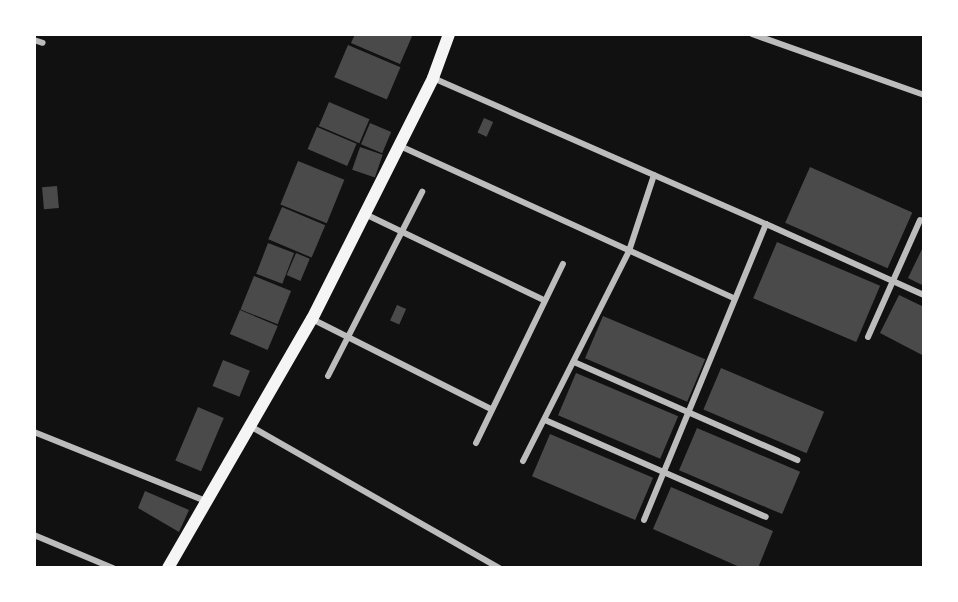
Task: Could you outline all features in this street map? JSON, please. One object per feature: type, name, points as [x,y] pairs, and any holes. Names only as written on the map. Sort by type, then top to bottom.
[{"type":"main road","points":[[168,567],[203,500],[250,426],[312,319],[433,78],[449,34]]},
{"type":"street","points":[[752,34],[924,94]]},
{"type":"street","points":[[34,40],[43,43]]},
{"type":"street","points":[[433,78],[893,279],[924,295]]},
{"type":"street","points":[[400,146],[735,299]]},
{"type":"street","points":[[523,461],[629,251],[654,175]]},
{"type":"street","points":[[328,376],[400,231],[422,192]]},
{"type":"street","points":[[365,214],[542,299]]},
{"type":"street","points":[[868,337],[920,220]]},
{"type":"street","points":[[644,520],[766,224]]},
{"type":"street","points":[[476,443],[489,408],[542,299],[563,264]]},
{"type":"street","points":[[312,319],[489,408]]},
{"type":"street","points":[[574,362],[796,460]]},
{"type":"street","points":[[545,420],[766,518]]},
{"type":"street","points":[[250,426],[499,567]]},
{"type":"street","points":[[34,432],[203,500]]},
{"type":"street","points":[[34,534],[113,567]]},
{"type":"building","points":[[355,34],[413,34],[400,64],[351,43]]},
{"type":"building","points":[[348,45],[400,67],[387,99],[334,77]]},
{"type":"building","points":[[329,102],[370,119],[359,143],[319,126]]},
{"type":"building","points":[[484,118],[493,122],[487,137],[477,133]]},
{"type":"building","points":[[370,123],[391,132],[382,153],[361,144]]},
{"type":"building","points":[[317,127],[357,144],[347,166],[308,149]]},
{"type":"building","points":[[360,147],[383,155],[375,178],[352,170]]},
{"type":"building","points":[[298,161],[344,180],[327,223],[280,205]]},
{"type":"building","points":[[810,167],[912,213],[888,268],[785,223]]},
{"type":"building","points":[[57,186],[59,208],[44,209],[42,187]]},
{"type":"building","points":[[282,207],[325,225],[312,258],[268,239]]},
{"type":"building","points":[[777,242],[880,286],[856,342],[753,298]]},
{"type":"building","points":[[268,243],[294,253],[282,284],[256,274]]},
{"type":"building","points":[[924,245],[924,286],[908,278]]},
{"type":"building","points":[[296,253],[310,259],[300,281],[287,275]]},
{"type":"building","points":[[254,276],[291,291],[278,324],[241,309]]},
{"type":"building","points":[[899,295],[924,307],[924,356],[880,333]]},
{"type":"building","points":[[397,305],[406,309],[399,325],[390,321]]},
{"type":"building","points":[[240,310],[278,326],[268,350],[230,334]]},
{"type":"building","points":[[603,316],[705,359],[687,402],[585,358]]},
{"type":"building","points":[[223,360],[250,371],[239,397],[213,386]]},
{"type":"building","points":[[721,368],[824,412],[807,453],[703,409]]},
{"type":"building","points":[[576,373],[678,416],[660,459],[558,415]]},
{"type":"building","points":[[198,407],[224,418],[201,471],[175,460]]},
{"type":"building","points":[[697,428],[800,472],[782,514],[679,470]]},
{"type":"building","points":[[550,434],[653,478],[635,520],[532,476]]},
{"type":"building","points":[[671,487],[773,531],[758,568],[742,568],[653,529]]},
{"type":"building","points":[[145,491],[189,510],[179,532],[138,508]]}]
